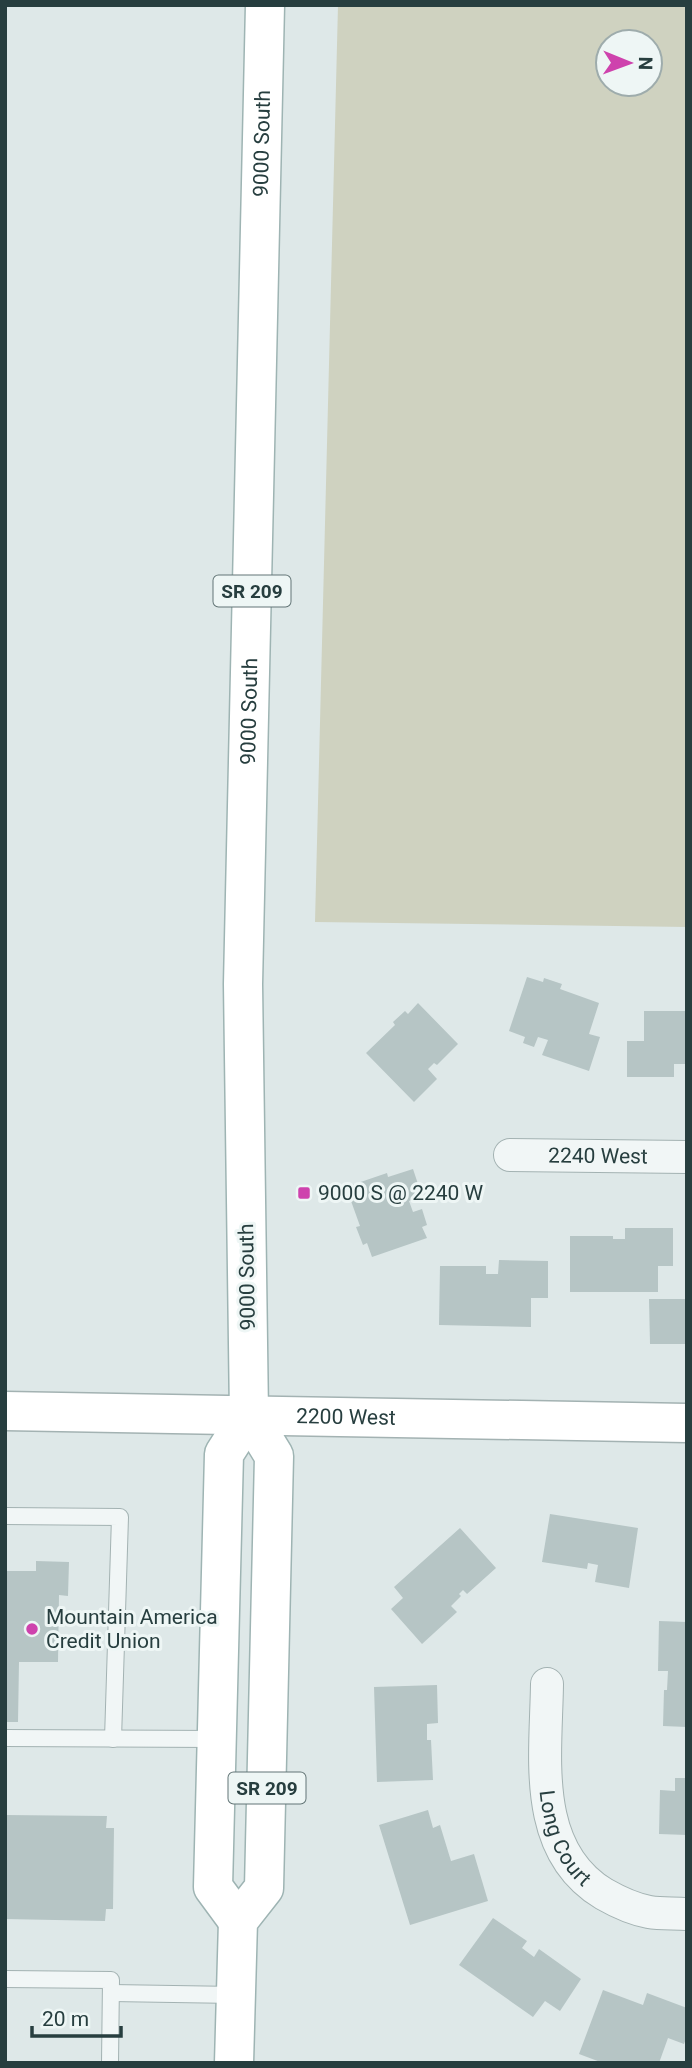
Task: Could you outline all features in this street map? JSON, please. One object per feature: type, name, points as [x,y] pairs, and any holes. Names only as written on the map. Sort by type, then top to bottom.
[{"type":"main road","name":"9000 South","points":[[238,1922],[264,1888],[274,1457],[249,1415],[243,984],[265,5]]},
{"type":"main road","name":"2200 West","points":[[5,1411],[687,1423]]},
{"type":"main road","name":"SR 209","points":[[238,1922],[213,1887],[216,1739],[224,1454],[249,1415]]},
{"type":"main road","points":[[234,2063],[238,1922]]},
{"type":"street","name":"2240 West","points":[[510,1155],[687,1157]]},
{"type":"street","name":"Long Court","points":[[547,1684],[547,1799],[554,1836],[572,1868],[594,1888],[618,1902],[649,1912],[687,1914]]},
{"type":"lane","points":[[5,1516],[120,1517],[113,1739]]},
{"type":"lane","points":[[5,1738],[216,1739]]},
{"type":"lane","points":[[5,1979],[111,1980],[110,2063]]},
{"type":"lane","points":[[111,1993],[236,1995]]},
{"type":"green space","points":[[338,5],[687,5],[687,927],[315,922]]},
{"type":"building","points":[[527,977],[543,982],[544,978],[562,984],[560,989],[599,1003],[589,1034],[600,1037],[589,1071],[542,1055],[548,1040],[538,1037],[534,1047],[523,1043],[525,1037],[509,1031]]},
{"type":"building","points":[[418,1003],[458,1044],[437,1065],[434,1063],[428,1069],[437,1079],[414,1102],[366,1053],[395,1025],[393,1022],[405,1011],[408,1014]]},
{"type":"building","points":[[644,1011],[687,1011],[687,1064],[674,1064],[674,1077],[627,1077],[627,1041],[644,1041]]},
{"type":"building","points":[[413,1169],[422,1196],[409,1201],[413,1212],[422,1209],[427,1225],[422,1227],[427,1238],[372,1257],[367,1243],[363,1245],[356,1227],[360,1226],[346,1187],[387,1173],[388,1177]]},
{"type":"building","points":[[625,1228],[673,1228],[673,1266],[658,1266],[658,1292],[570,1292],[570,1236],[613,1236],[613,1239],[625,1239]]},
{"type":"building","points":[[499,1260],[548,1261],[548,1298],[531,1298],[531,1327],[439,1325],[440,1266],[486,1266],[486,1274],[498,1274]]},
{"type":"building","points":[[649,1299],[685,1299],[685,1344],[650,1344]]},
{"type":"building","points":[[550,1514],[638,1528],[629,1588],[595,1582],[598,1565],[588,1563],[587,1569],[542,1562]]},
{"type":"building","points":[[460,1528],[496,1568],[467,1594],[463,1590],[459,1594],[461,1596],[451,1606],[457,1612],[422,1644],[391,1609],[403,1598],[394,1587]]},
{"type":"building","name":"Mountain America Credit Union","points":[[36,1561],[69,1562],[68,1596],[59,1595],[58,1662],[19,1662],[18,1722],[5,1722],[5,1571],[36,1571]]},
{"type":"building","points":[[659,1621],[687,1622],[687,1727],[663,1726],[664,1690],[667,1690],[668,1671],[658,1671]]},
{"type":"building","points":[[437,1685],[438,1723],[427,1724],[427,1740],[431,1740],[433,1780],[377,1782],[374,1687]]},
{"type":"building","points":[[675,1778],[687,1778],[687,1835],[659,1834],[660,1790],[675,1791]]},
{"type":"building","points":[[428,1810],[433,1828],[440,1825],[451,1861],[474,1854],[488,1901],[410,1925],[379,1825]]},
{"type":"building","points":[[5,1815],[107,1816],[106,1828],[114,1828],[113,1909],[106,1909],[105,1921],[5,1919]]},
{"type":"building","points":[[493,1918],[527,1941],[522,1948],[534,1957],[539,1949],[581,1979],[560,2011],[545,2001],[533,2017],[459,1965]]},
{"type":"building","points":[[603,1990],[643,2005],[647,1993],[687,2008],[687,2036],[684,2044],[668,2038],[659,2063],[603,2063],[579,2054]]},
{"type":"place","name":"9000 S @ 2240 W","points":[[304,1193]]},
{"type":"place","name":"Mountain America Credit Union","points":[[32,1629]]}]
